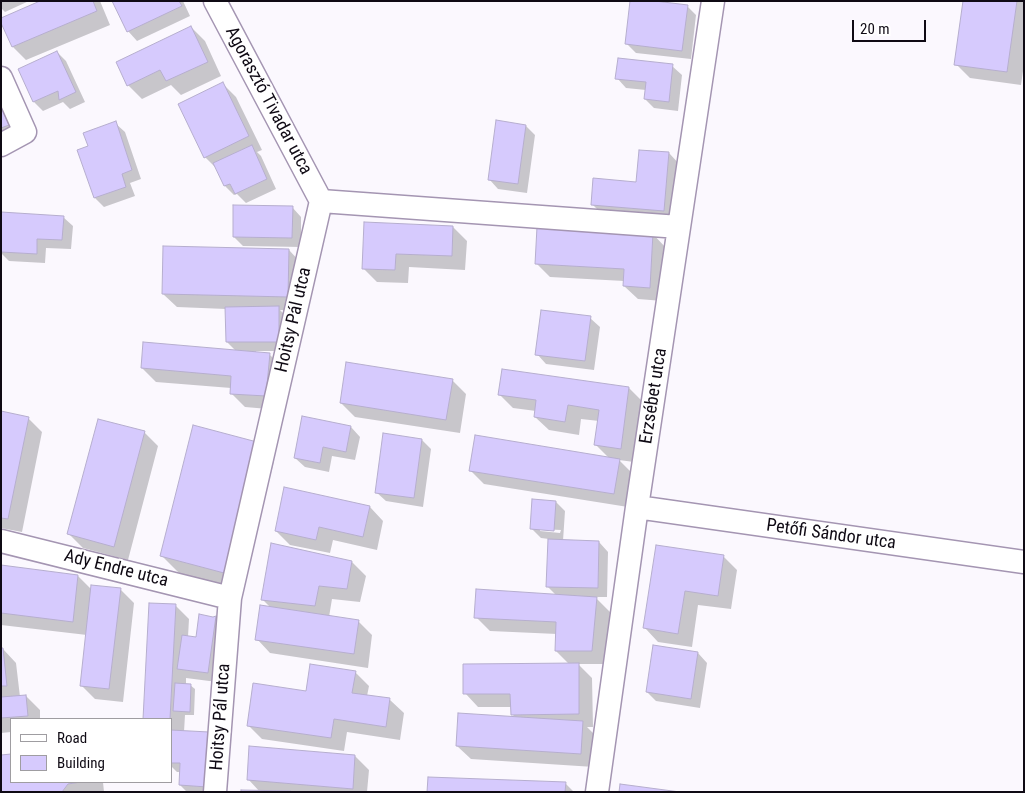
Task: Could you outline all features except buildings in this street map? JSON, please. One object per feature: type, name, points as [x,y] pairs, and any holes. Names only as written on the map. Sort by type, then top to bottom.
[{"type":"street","name":"Agorasztó Tivadar utca","points":[[215,1],[322,201]]},
{"type":"street","name":"Erzsébet utca","points":[[597,792],[637,507],[713,1]]},
{"type":"street","points":[[1,78],[25,132],[1,145]]},
{"type":"street","points":[[322,201],[679,227]]},
{"type":"street","name":"Hoitsy Pál utca","points":[[215,792],[230,598],[322,201]]},
{"type":"street","name":"Petőfi Sándor utca","points":[[637,507],[1024,562]]},
{"type":"street","name":"Ady Endre utca","points":[[1,541],[230,598]]}]
